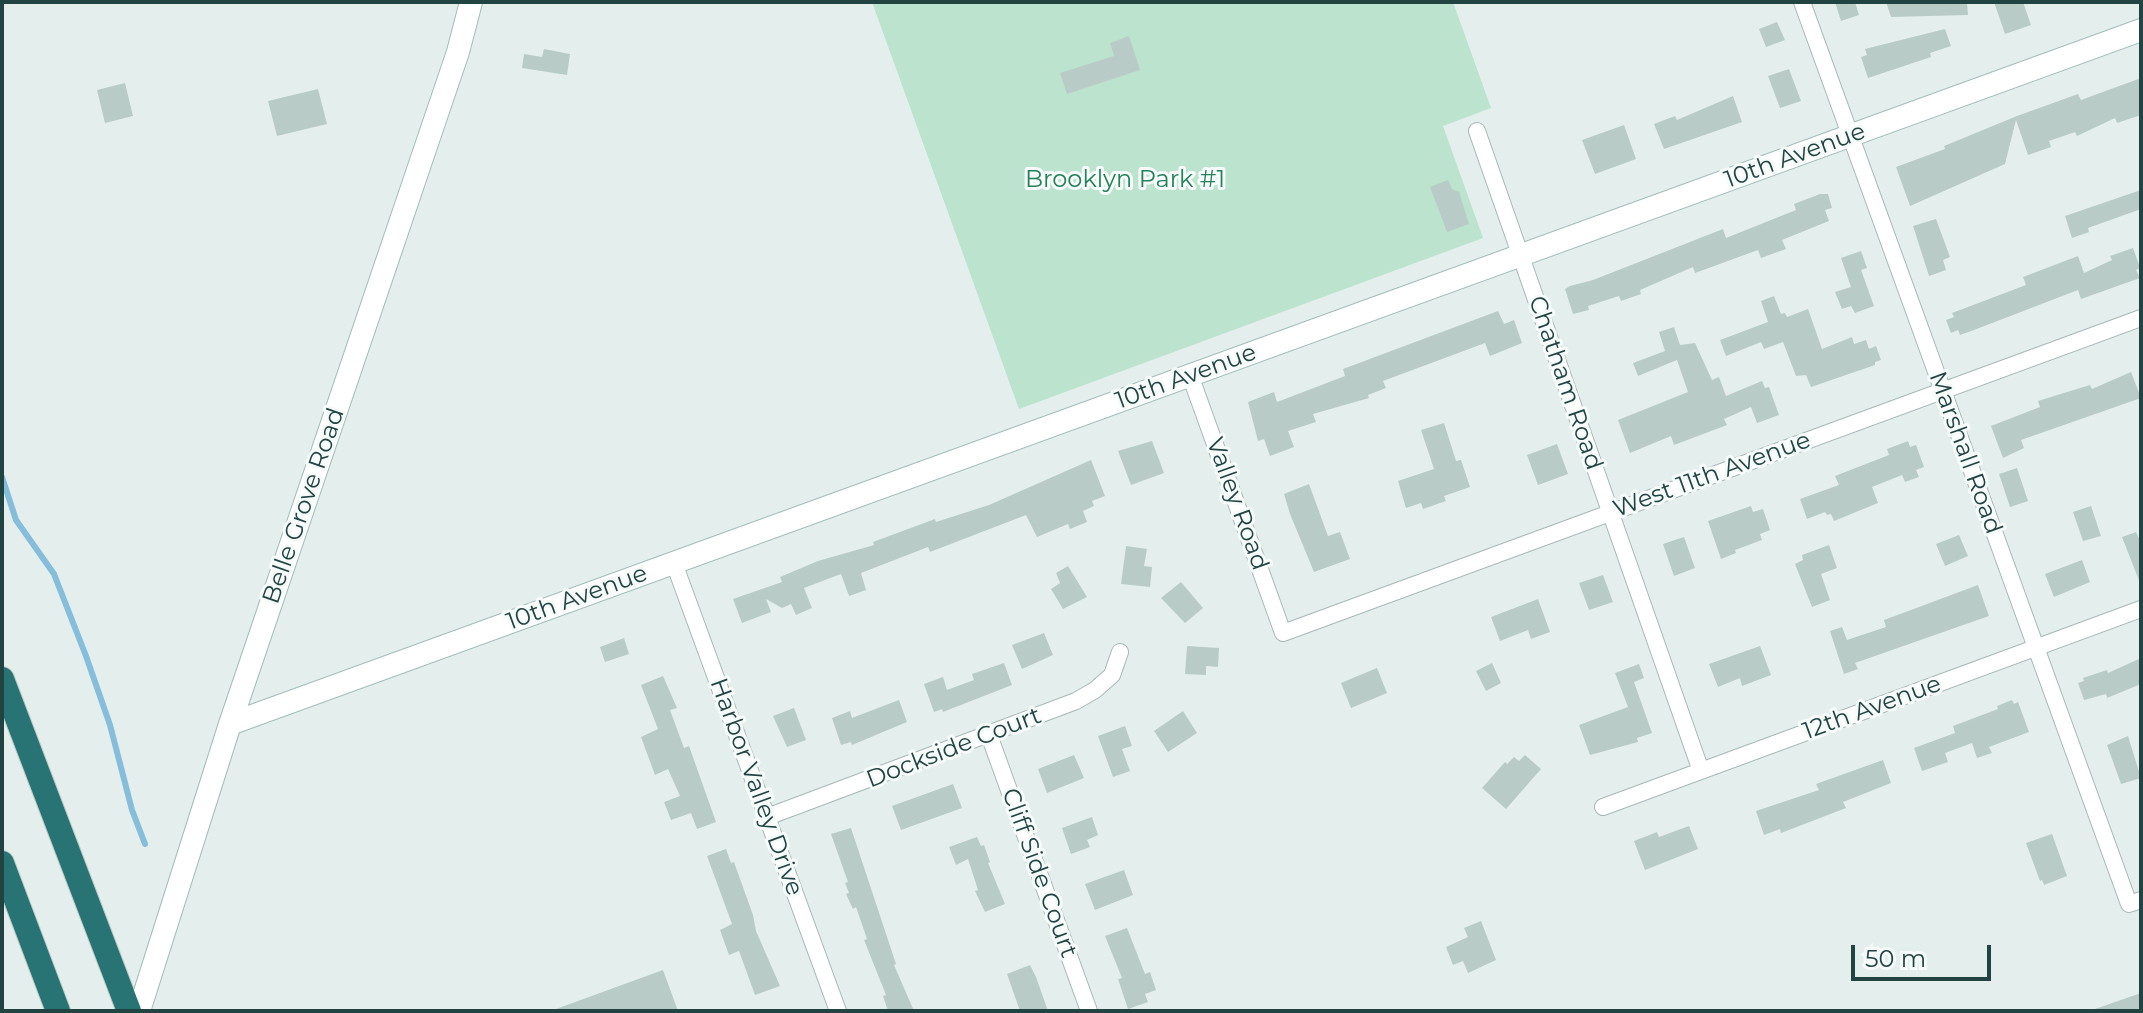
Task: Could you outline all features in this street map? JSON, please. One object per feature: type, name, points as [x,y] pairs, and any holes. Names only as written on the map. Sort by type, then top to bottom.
[{"type":"highway","points":[[2,679],[129,1011]]},
{"type":"highway","points":[[2,863],[58,1011]]},
{"type":"street","name":"Belle Grove Road","points":[[139,1011],[230,724],[458,52],[471,2]]},
{"type":"street","name":"Marshall Road","points":[[1802,2],[2036,648],[2135,902]]},
{"type":"street","name":"10th Avenue","points":[[230,724],[2141,30]]},
{"type":"street","name":"Chatham Road","points":[[1477,131],[1701,771]]},
{"type":"street","name":"West 11th Avenue","points":[[1283,633],[2141,318]]},
{"type":"street","name":"Valley Road","points":[[1190,375],[1283,633]]},
{"type":"street","name":"Harbor Valley Drive","points":[[674,563],[838,1011]]},
{"type":"street","name":"12th Avenue","points":[[1603,807],[2141,609]]},
{"type":"street","name":"Dockside Court","points":[[767,817],[1076,701],[1112,675],[1120,652]]},
{"type":"street","name":"Cliff Side Court","points":[[989,735],[1089,1011]]},
{"type":"green space","name":"Brooklyn Park #1","points":[[872,2],[1453,2],[1491,108],[1443,126],[1483,238],[1019,409]]},
{"type":"building","points":[[1835,2],[1855,2],[1859,15],[1841,21]]},
{"type":"building","points":[[1886,2],[1967,2],[1968,15],[1891,17]]},
{"type":"building","points":[[1994,2],[2023,2],[2031,25],[2005,34]]},
{"type":"building","points":[[1777,22],[1785,40],[1766,47],[1759,29]]},
{"type":"building","points":[[1945,29],[1951,46],[1930,53],[1931,57],[1868,78],[1861,57],[1867,55],[1865,49]]},
{"type":"building","points":[[1129,36],[1140,70],[1067,94],[1060,73],[1114,56],[1110,43]]},
{"type":"building","points":[[544,49],[570,54],[567,75],[522,68],[524,54],[542,57]]},
{"type":"building","points":[[1789,69],[1801,101],[1780,108],[1768,76]]},
{"type":"building","points":[[2141,78],[2141,115],[2117,123],[2115,118],[2077,136],[2075,132],[2049,141],[2051,147],[2028,155],[2016,120],[2005,164],[1910,206],[1896,167],[1945,149],[1944,146],[2017,116],[2078,94],[2081,100]]},
{"type":"building","points":[[125,83],[133,116],[105,123],[97,90]]},
{"type":"building","points":[[318,89],[327,124],[277,136],[268,101]]},
{"type":"building","points":[[1733,96],[1742,122],[1664,149],[1654,124],[1675,116],[1677,120]]},
{"type":"building","points":[[1624,125],[1636,159],[1595,174],[1582,140]]},
{"type":"building","points":[[1448,180],[1452,189],[1459,192],[1469,224],[1447,232],[1430,187]]},
{"type":"building","points":[[2141,190],[2141,209],[2088,228],[2089,232],[2072,238],[2065,216]]},
{"type":"building","points":[[1828,194],[1832,208],[1825,210],[1829,221],[1782,240],[1786,249],[1761,258],[1758,250],[1695,273],[1693,267],[1640,290],[1641,294],[1621,301],[1619,296],[1573,314],[1565,289],[1570,286],[1593,280],[1723,229],[1726,238],[1796,210],[1794,204]]},
{"type":"building","points":[[1936,219],[1950,257],[1943,260],[1946,270],[1929,276],[1913,226]]},
{"type":"building","points":[[2133,248],[2140,278],[2081,299],[2078,290],[1960,335],[1958,330],[1951,333],[1946,320],[1954,317],[1952,313],[2026,285],[2023,277],[2078,256],[2084,273],[2112,260],[2110,256]]},
{"type":"building","points":[[1861,251],[1867,268],[1861,270],[1874,306],[1855,313],[1851,306],[1842,309],[1835,292],[1851,287],[1841,258]]},
{"type":"building","points":[[1774,296],[1781,314],[1785,313],[1787,317],[1808,309],[1822,349],[1852,337],[1854,344],[1866,340],[1869,349],[1876,346],[1881,360],[1875,365],[1811,387],[1806,375],[1796,376],[1783,342],[1764,349],[1761,342],[1726,356],[1720,340],[1768,322],[1761,301]]},
{"type":"building","points":[[1498,311],[1504,324],[1514,320],[1522,343],[1490,356],[1485,343],[1383,381],[1386,388],[1368,395],[1369,398],[1313,414],[1316,422],[1288,431],[1294,447],[1270,456],[1264,439],[1258,441],[1248,402],[1274,392],[1277,402],[1345,376],[1343,369]]},
{"type":"building","points":[[1674,327],[1680,345],[1695,343],[1712,380],[1719,377],[1726,396],[1762,381],[1765,388],[1769,387],[1779,415],[1757,423],[1751,407],[1724,419],[1727,425],[1674,445],[1671,436],[1630,453],[1618,420],[1688,392],[1677,360],[1638,376],[1633,363],[1665,351],[1659,332]]},
{"type":"building","points":[[2131,372],[2141,398],[2021,440],[2024,448],[2003,458],[1991,426],[2040,407],[2038,401],[2090,385],[2092,389]]},
{"type":"building","points":[[1444,423],[1456,461],[1461,460],[1470,487],[1444,496],[1446,501],[1423,509],[1421,503],[1406,508],[1398,481],[1434,469],[1421,430]]},
{"type":"building","points":[[1152,441],[1164,473],[1131,485],[1118,451]]},
{"type":"building","points":[[1908,441],[1910,447],[1916,445],[1924,467],[1916,470],[1919,477],[1905,482],[1902,475],[1872,487],[1878,503],[1834,521],[1831,514],[1825,512],[1807,519],[1800,499],[1839,485],[1835,476],[1889,455],[1887,449]]},
{"type":"building","points":[[1557,444],[1568,474],[1538,485],[1527,455]]},
{"type":"building","points":[[1091,460],[1105,496],[1092,501],[1094,506],[1083,511],[1087,522],[1070,529],[1068,524],[1037,537],[1026,515],[930,552],[928,547],[861,573],[866,590],[849,596],[841,574],[804,588],[812,608],[796,615],[791,604],[782,608],[766,599],[771,612],[742,623],[733,599],[782,582],[780,577],[818,561],[874,545],[873,542],[935,519],[936,522],[989,505]]},
{"type":"building","points":[[2017,468],[2028,501],[2010,507],[1999,474]]},
{"type":"building","points":[[1309,484],[1328,536],[1340,532],[1350,559],[1314,572],[1284,494]]},
{"type":"building","points":[[1751,506],[1753,512],[1763,509],[1770,530],[1760,534],[1762,540],[1721,559],[1708,521]]},
{"type":"building","points":[[2091,506],[2101,536],[2083,541],[2073,512]]},
{"type":"building","points":[[2136,532],[2141,543],[2140,583],[2122,537]]},
{"type":"building","points":[[1959,535],[1968,556],[1945,566],[1936,544]]},
{"type":"building","points":[[1684,537],[1695,568],[1674,576],[1663,544]]},
{"type":"building","points":[[1829,545],[1837,568],[1821,574],[1830,600],[1812,607],[1795,564],[1803,560],[1802,555]]},
{"type":"building","points":[[1126,546],[1147,549],[1144,566],[1152,567],[1150,587],[1121,584]]},
{"type":"building","points":[[2082,560],[2090,582],[2054,597],[2045,574]]},
{"type":"building","points":[[1068,566],[1087,597],[1063,609],[1051,589],[1060,583],[1056,573]]},
{"type":"building","points":[[1603,575],[1613,602],[1589,610],[1579,583]]},
{"type":"building","points":[[1181,582],[1203,608],[1185,623],[1161,598]]},
{"type":"building","points":[[1978,585],[1989,616],[1855,663],[1858,669],[1844,674],[1830,631],[1842,627],[1847,640],[1886,627],[1884,620]]},
{"type":"building","points":[[1538,599],[1550,632],[1531,639],[1528,630],[1500,641],[1491,617]]},
{"type":"building","points":[[1044,633],[1053,655],[1022,669],[1012,645]]},
{"type":"building","points":[[624,638],[629,654],[605,662],[600,647]]},
{"type":"building","points":[[1187,646],[1219,648],[1218,667],[1206,666],[1206,675],[1185,674]]},
{"type":"building","points":[[1760,646],[1771,675],[1742,686],[1740,678],[1718,687],[1709,664]]},
{"type":"building","points":[[2141,658],[2141,684],[2107,698],[2106,694],[2084,700],[2078,683],[2084,681],[2083,678],[2107,670],[2108,673]]},
{"type":"building","points":[[1004,663],[1012,685],[943,712],[942,709],[934,712],[924,684],[943,677],[947,690],[974,680],[972,674]]},
{"type":"building","points":[[1492,663],[1501,683],[1486,691],[1476,671]]},
{"type":"building","points":[[1639,664],[1644,678],[1634,682],[1652,733],[1637,738],[1638,742],[1590,755],[1579,725],[1628,707],[1615,673]]},
{"type":"building","points":[[1377,668],[1387,693],[1351,708],[1341,683]]},
{"type":"building","points":[[663,676],[677,708],[670,710],[684,748],[689,746],[716,822],[697,829],[691,813],[671,820],[664,802],[680,796],[668,769],[655,775],[641,737],[658,729],[641,685]]},
{"type":"building","points":[[899,700],[907,722],[852,745],[851,742],[841,745],[832,718],[850,711],[852,718]]},
{"type":"building","points":[[2012,700],[2014,704],[2018,702],[2029,732],[1989,747],[1992,753],[1977,758],[1972,743],[1945,753],[1948,762],[1922,771],[1914,748],[1955,733],[1953,726],[1998,709],[1997,706]]},
{"type":"building","points":[[794,708],[806,740],[787,747],[773,716]]},
{"type":"building","points":[[1183,711],[1197,733],[1168,752],[1154,731]]},
{"type":"building","points":[[1125,726],[1132,746],[1122,749],[1130,771],[1113,777],[1098,736]]},
{"type":"building","points":[[2128,736],[2141,778],[2121,784],[2107,745]]},
{"type":"building","points":[[1074,755],[1084,778],[1047,793],[1038,769]]},
{"type":"building","points":[[1525,755],[1541,769],[1506,809],[1482,788],[1505,762],[1507,764],[1514,757],[1519,761]]},
{"type":"building","points":[[1883,760],[1891,783],[1843,802],[1846,808],[1781,833],[1780,829],[1764,835],[1756,811],[1819,790],[1816,784]]},
{"type":"building","points":[[953,784],[962,808],[901,830],[892,806]]},
{"type":"building","points":[[1092,817],[1098,835],[1087,840],[1090,847],[1071,854],[1062,828]]},
{"type":"building","points":[[1689,826],[1698,849],[1645,870],[1634,841],[1657,832],[1659,837]]},
{"type":"building","points":[[851,828],[894,965],[914,1011],[888,1011],[883,996],[886,995],[864,940],[867,939],[856,907],[853,909],[846,894],[849,893],[845,883],[848,882],[831,834]]},
{"type":"building","points":[[2052,834],[2067,876],[2044,885],[2026,843]]},
{"type":"building","points":[[977,837],[981,846],[984,845],[1005,904],[985,912],[975,891],[978,890],[968,859],[956,865],[949,847]]},
{"type":"building","points":[[726,849],[731,863],[734,862],[756,931],[780,986],[755,995],[739,951],[729,955],[720,930],[732,924],[707,856]]},
{"type":"building","points":[[1124,870],[1133,895],[1095,910],[1085,884]]},
{"type":"building","points":[[1481,921],[1496,960],[1468,973],[1463,961],[1453,965],[1446,947],[1468,937],[1464,928]]},
{"type":"building","points":[[1127,928],[1145,974],[1150,972],[1156,990],[1145,994],[1148,1002],[1128,1009],[1118,979],[1122,978],[1105,936]]},
{"type":"building","points":[[1030,965],[1048,1011],[1020,1011],[1007,974]]},
{"type":"building","points":[[663,970],[678,1011],[556,1011],[556,1009]]},
{"type":"building","points":[[2141,993],[2141,1011],[2095,1009]]},
{"type":"waterway","points":[[2,477],[16,520],[54,574],[86,656],[145,844]]}]
